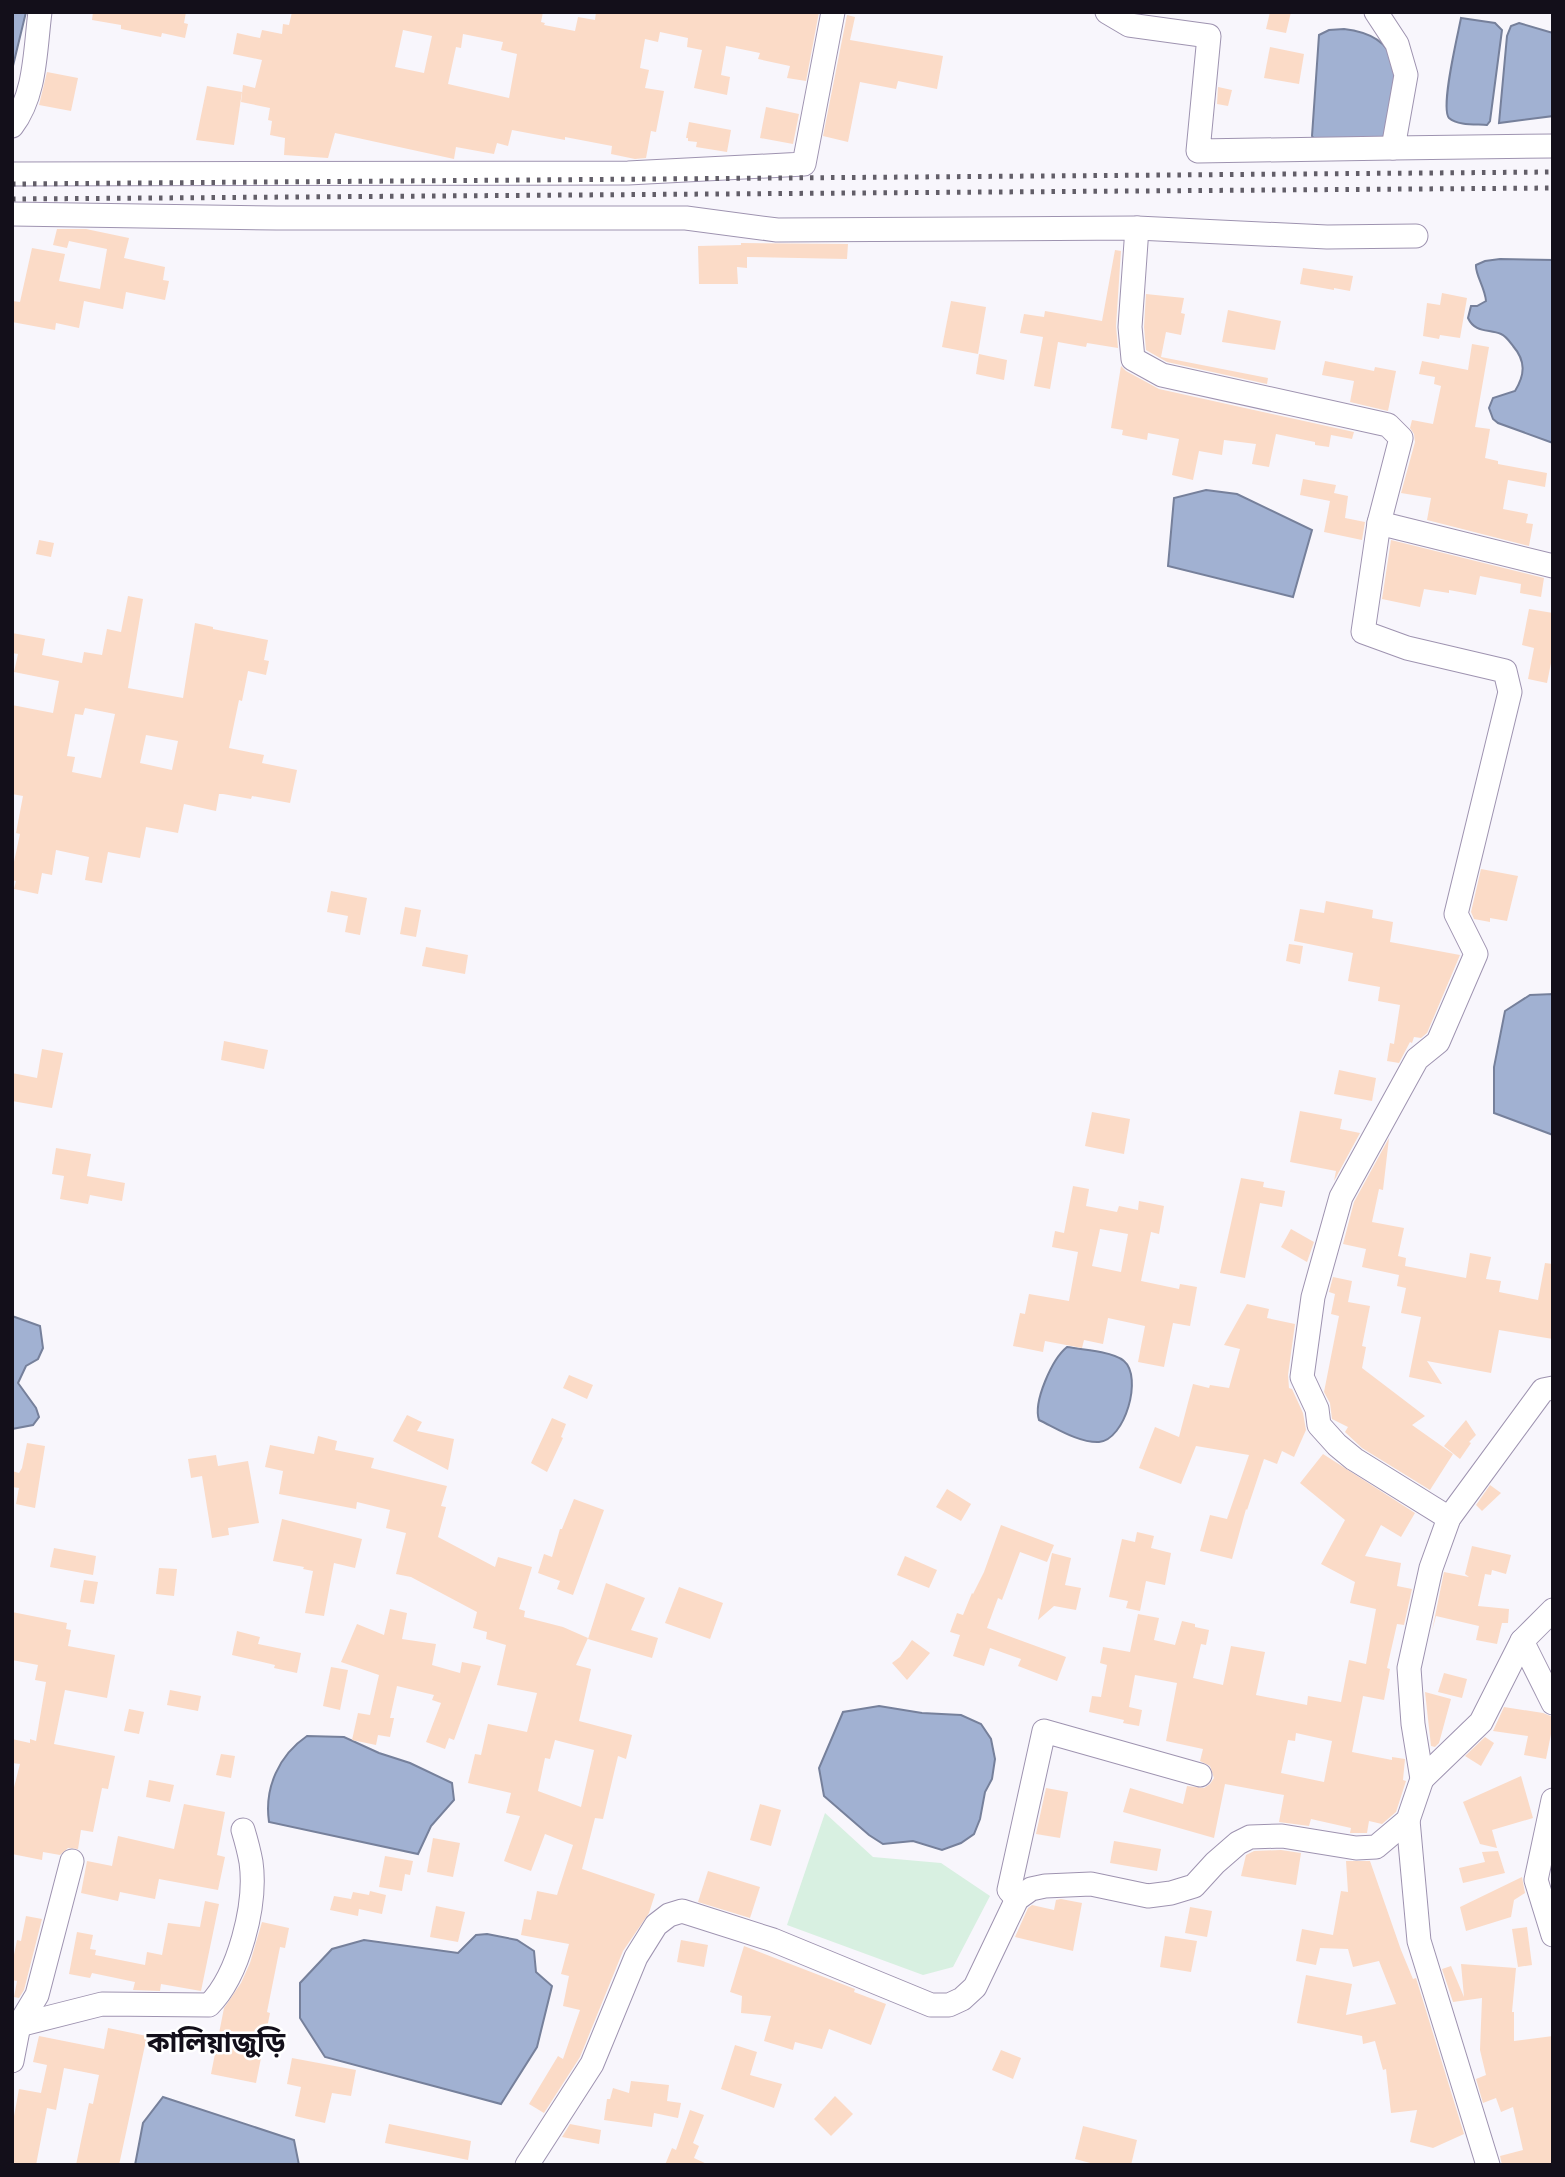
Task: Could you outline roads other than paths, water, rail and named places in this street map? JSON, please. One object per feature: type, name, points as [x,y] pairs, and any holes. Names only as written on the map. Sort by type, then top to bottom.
[{"type":"street","points":[[12,127],[21,115],[29,92],[40,12]]},
{"type":"street","points":[[12,174],[628,173],[804,163],[833,12]]},
{"type":"street","points":[[1107,12],[1129,25],[1209,36],[1198,151],[1553,146]]},
{"type":"street","points":[[1376,12],[1398,44],[1405,75],[1393,148]]},
{"type":"street","points":[[12,214],[277,218],[686,218],[776,230],[1137,228],[1327,237],[1416,236]]},
{"type":"street","points":[[1137,228],[1130,327],[1133,359],[1162,374],[1388,425],[1401,438],[1379,523],[1363,632],[1407,648],[1505,671],[1510,692],[1456,914],[1476,954],[1438,1042],[1417,1059],[1341,1197],[1313,1297],[1303,1377],[1317,1409],[1320,1425],[1337,1445],[1354,1459],[1449,1518]]},
{"type":"street","points":[[1379,523],[1553,566]]},
{"type":"street","points":[[1422,1780],[1413,1724],[1409,1668],[1431,1568],[1449,1518],[1543,1390],[1553,1388]]},
{"type":"street","points":[[1488,2165],[1419,1941],[1408,1820],[1422,1780],[1481,1722],[1522,1641],[1553,1610]]},
{"type":"street","points":[[1522,1641],[1553,1703]]},
{"type":"street","points":[[1017,1899],[1009,1890],[1045,1731],[1200,1775]]},
{"type":"street","points":[[1553,1800],[1536,1880],[1553,1935]]},
{"type":"street","points":[[527,2165],[592,2063],[636,1957],[656,1925],[669,1915],[682,1911],[773,1940],[931,2005],[949,2005],[961,2000],[975,1987],[1017,1899],[1031,1889],[1091,1884],[1148,1896],[1171,1893],[1194,1886],[1230,1850],[1250,1837],[1282,1836],[1356,1848],[1377,1847],[1408,1820]]},
{"type":"street","points":[[16,2023],[102,2004],[209,2006],[218,1997],[230,1976],[246,1929],[252,1892],[243,1830]]},
{"type":"street","points":[[12,2060],[16,2023],[37,1996],[72,1861]]},
{"type":"water","points":[[12,12],[26,12],[12,70]]},
{"type":"water","points":[[1461,18],[1495,23],[1502,30],[1490,121],[1487,125],[1457,122],[1449,118],[1447,111],[1448,86]]},
{"type":"water","points":[[1519,23],[1553,33],[1553,116],[1499,123],[1507,36],[1511,26]]},
{"type":"water","points":[[1344,29],[1366,34],[1381,42],[1390,53],[1395,82],[1393,99],[1386,135],[1379,139],[1314,139],[1312,136],[1319,35],[1329,30]]},
{"type":"water","points":[[1500,259],[1553,260],[1553,443],[1498,423],[1493,419],[1489,408],[1493,398],[1515,391],[1523,368],[1520,357],[1506,338],[1474,326],[1468,318],[1471,306],[1486,301],[1476,265]]},
{"type":"water","points":[[1206,490],[1237,494],[1312,530],[1293,597],[1168,566],[1174,498]]},
{"type":"water","points":[[1553,994],[1553,1135],[1494,1113],[1494,1067],[1505,1011],[1530,995]]},
{"type":"water","points":[[12,1316],[40,1326],[43,1348],[38,1359],[26,1366],[18,1383],[36,1408],[39,1417],[33,1425],[12,1429]]},
{"type":"water","points":[[1067,1347],[1113,1355],[1124,1361],[1129,1369],[1132,1380],[1128,1407],[1117,1431],[1108,1439],[1091,1442],[1039,1420],[1039,1403],[1045,1381],[1055,1361]]},
{"type":"water","points":[[879,1706],[922,1713],[961,1715],[981,1724],[991,1739],[995,1759],[992,1779],[985,1792],[974,1834],[961,1843],[942,1850],[913,1841],[883,1844],[824,1796],[819,1768],[843,1712]]},
{"type":"water","points":[[307,1736],[344,1737],[452,1783],[454,1800],[431,1826],[418,1854],[269,1822],[269,1797],[276,1773],[289,1753]]},
{"type":"water","points":[[487,1934],[517,1940],[534,1951],[536,1972],[552,1986],[537,2047],[501,2104],[325,2057],[300,2018],[300,1983],[332,1949],[364,1940],[458,1953],[476,1935]]},
{"type":"water","points":[[163,2097],[294,2140],[299,2165],[135,2165],[143,2123]]},
{"type":"railway","points":[[12,184],[1553,172]]},
{"type":"railway","points":[[12,199],[1553,188]]},
{"type":"district","name":"কালিয়াজুড়ি","points":[[216,2042]]}]
